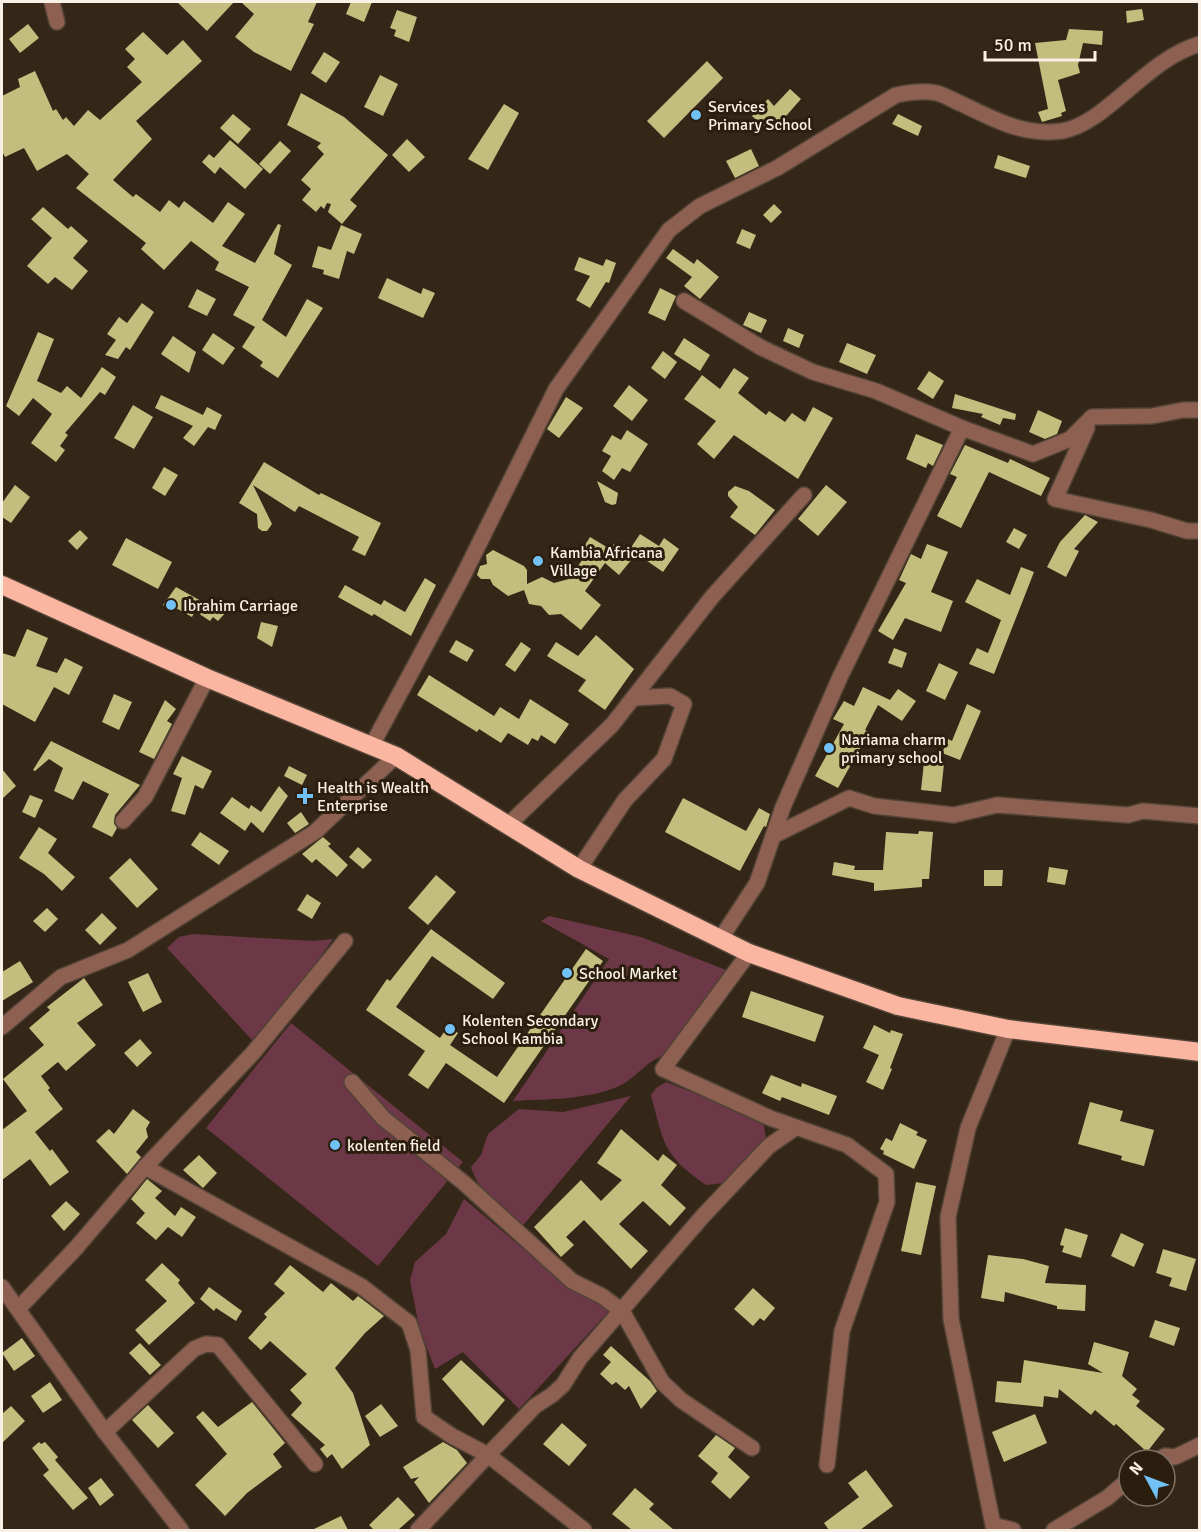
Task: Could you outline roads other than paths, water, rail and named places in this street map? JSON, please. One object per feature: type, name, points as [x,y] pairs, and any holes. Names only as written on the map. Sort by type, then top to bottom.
[{"type":"highway","points":[[2,585],[207,678],[396,756],[579,869],[749,953],[898,1006],[1008,1029],[1200,1052]]},
{"type":"street","points":[[52,2],[57,22]]},
{"type":"street","points":[[372,745],[462,578],[556,389],[611,308],[669,230],[681,219],[700,206],[777,168],[896,95],[916,91],[938,93],[1012,128],[1037,133],[1065,130],[1088,121],[1154,66],[1183,49],[1200,44]]},
{"type":"street","points":[[684,301],[762,348],[813,372],[876,391],[962,428],[1033,454],[1070,439],[1092,417],[1152,416],[1183,410],[1200,410]]},
{"type":"street","points":[[1092,417],[1054,499],[1151,520],[1187,531],[1200,531]]},
{"type":"street","points":[[721,938],[757,883],[783,807],[840,677],[962,428]]},
{"type":"street","points":[[508,825],[612,725],[712,597],[804,495]]},
{"type":"street","points":[[123,821],[145,797],[207,678]]},
{"type":"street","points":[[579,869],[625,800],[664,759],[684,704],[670,696],[634,698]]},
{"type":"street","points":[[2,1027],[61,977],[128,950],[315,832],[396,756]]},
{"type":"street","points":[[775,835],[849,798],[874,806],[954,815],[997,806],[1128,815],[1143,811],[1200,816]]},
{"type":"street","points":[[18,1309],[76,1248],[145,1167],[253,1053],[345,942]]},
{"type":"street","points":[[749,953],[663,1069],[795,1128],[847,1146],[886,1174],[887,1202],[842,1331],[827,1465]]},
{"type":"street","points":[[1008,1029],[968,1128],[948,1217],[951,1319],[990,1528],[1013,1530]]},
{"type":"street","points":[[352,1082],[383,1118],[464,1183],[564,1274],[602,1296],[622,1311],[662,1382],[681,1400],[752,1448]]},
{"type":"street","points":[[418,1530],[535,1406],[563,1385],[580,1358],[703,1216],[769,1146],[795,1128]]},
{"type":"street","points":[[145,1167],[361,1286],[409,1323],[418,1350],[423,1417],[488,1455],[584,1530]]},
{"type":"street","points":[[2,1287],[105,1432],[181,1530]]},
{"type":"street","points":[[105,1432],[194,1349],[206,1344],[218,1345],[315,1464]]},
{"type":"street","points":[[1177,1456],[1200,1445]]},
{"type":"street","points":[[1054,1530],[1107,1498],[1117,1489]]},
{"type":"place","name":"Services Primary School","points":[[696,115]]},
{"type":"place","name":"Kambia Africana Village","points":[[538,561]]},
{"type":"place","name":"Ibrahim Carriage","points":[[171,605]]},
{"type":"place","name":"Nariama charm primary school","points":[[829,748]]},
{"type":"place","name":"Health is Wealth Enterprise","points":[[305,796]]},
{"type":"place","name":"School Market","points":[[567,973]]},
{"type":"place","name":"Kolenten Secondary School Kambia","points":[[450,1029]]},
{"type":"place","name":"kolenten field","points":[[335,1145]]}]
